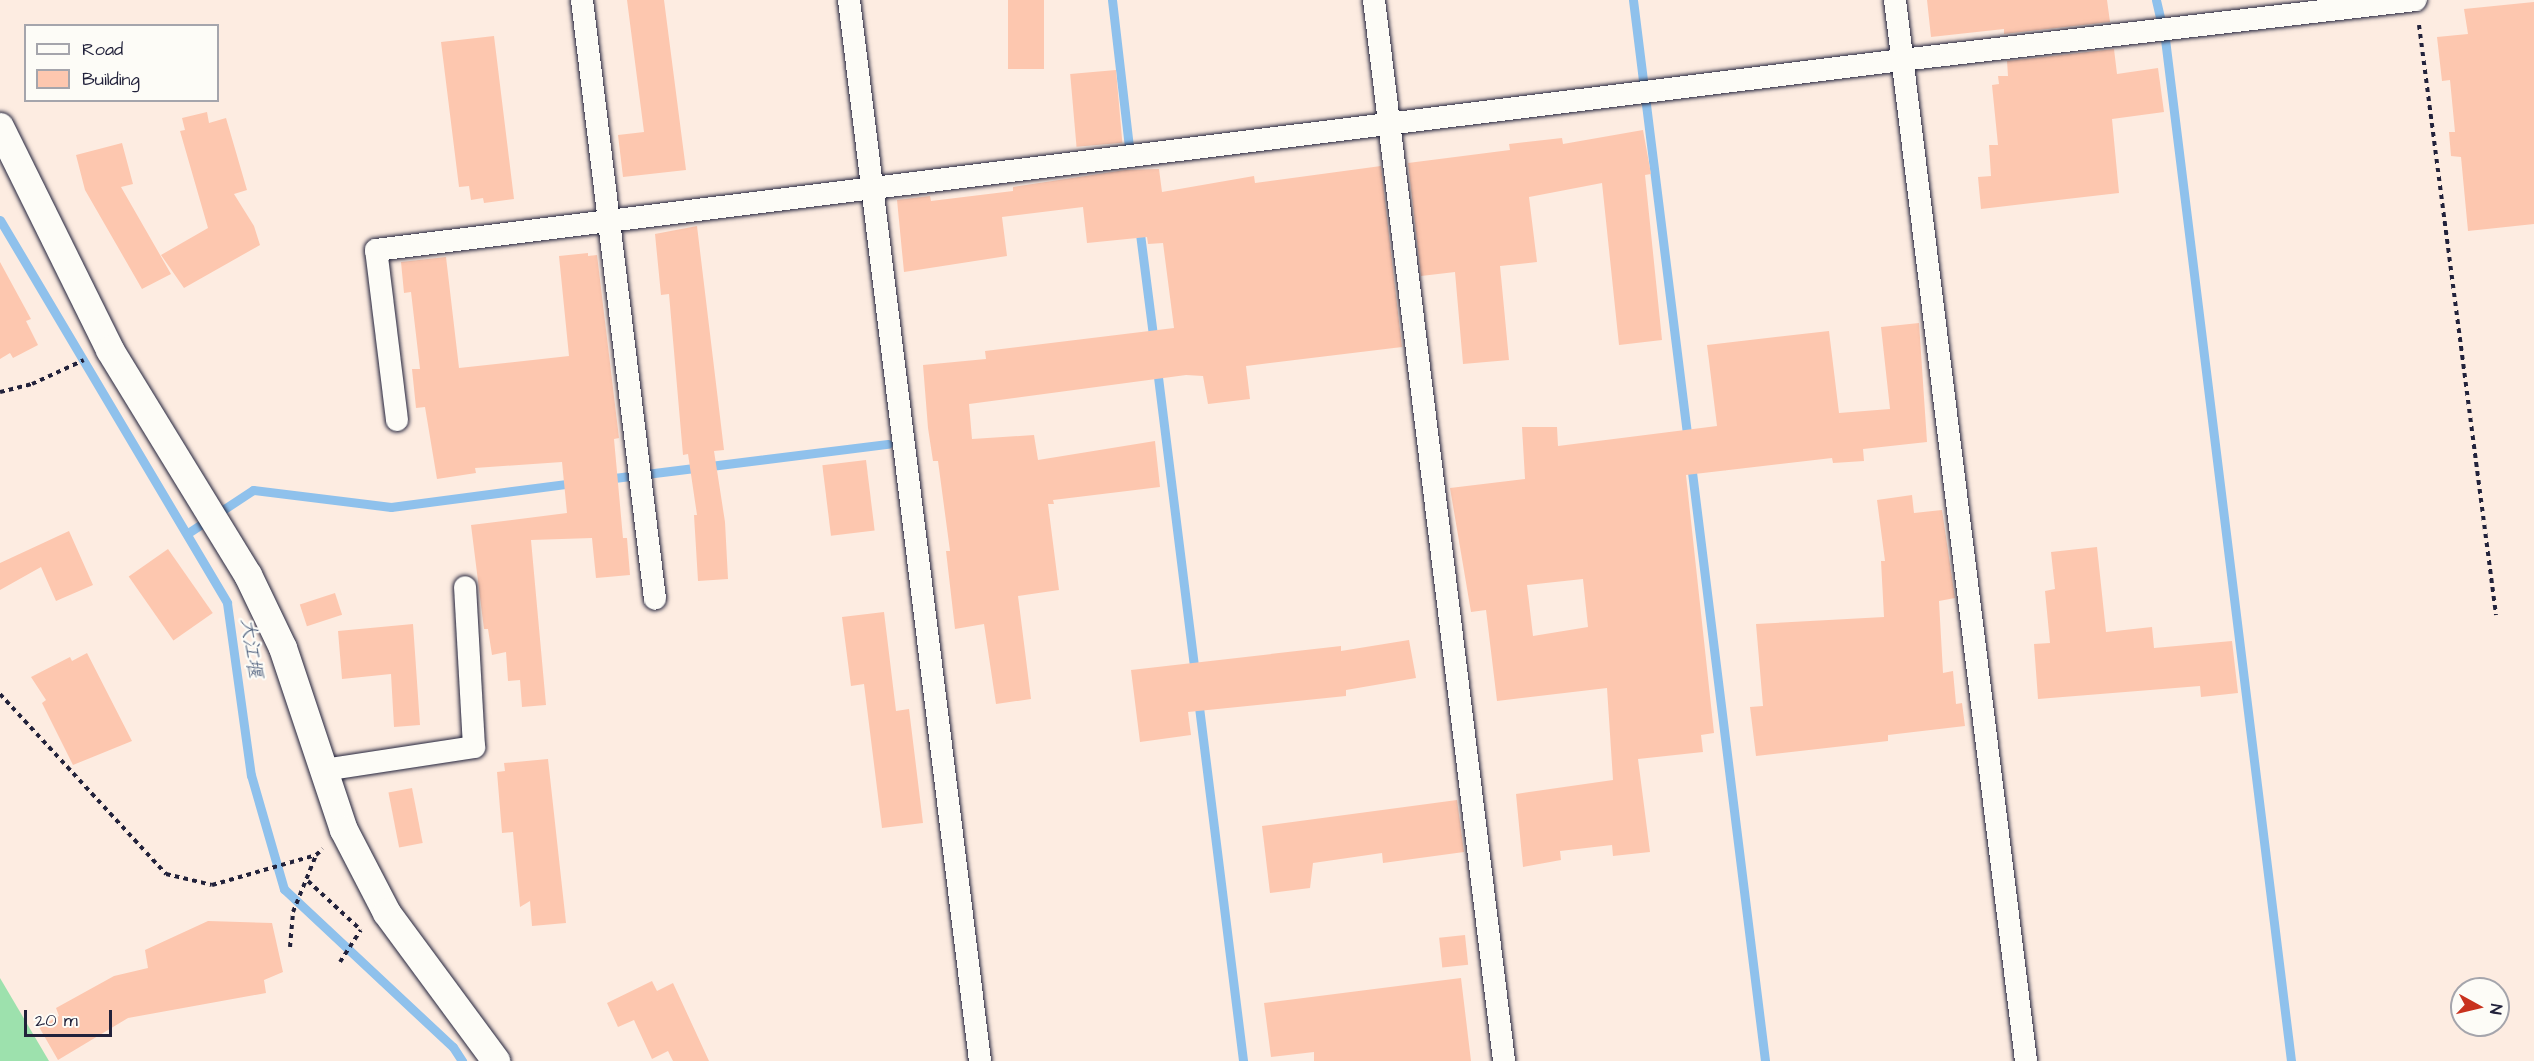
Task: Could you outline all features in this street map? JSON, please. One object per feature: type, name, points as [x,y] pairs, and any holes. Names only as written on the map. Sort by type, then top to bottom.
[{"type":"street","points":[[582,0],[655,599]]},
{"type":"street","points":[[849,0],[980,1061]]},
{"type":"street","points":[[1374,0],[1504,1061]]},
{"type":"street","points":[[1895,0],[2026,1061]]},
{"type":"street","points":[[397,420],[376,250],[872,186],[1902,60],[2416,0]]},
{"type":"street","points":[[0,127],[110,350],[248,575],[283,648],[344,830],[387,913],[496,1061]]},
{"type":"street","points":[[324,770],[474,747],[465,587]]},
{"type":"path","points":[[2416,0],[2496,615]]},
{"type":"path","points":[[0,392],[32,384],[110,350]]},
{"type":"path","points":[[0,694],[166,874],[212,885],[316,855],[344,830]]},
{"type":"path","points":[[290,947],[293,912],[316,855]]},
{"type":"path","points":[[308,881],[361,930]]},
{"type":"path","points":[[340,962],[361,930],[387,913]]},
{"type":"green space","points":[[0,978],[49,1061],[0,1061]]},
{"type":"building","points":[[627,0],[664,0],[686,170],[623,177],[618,135],[644,132]]},
{"type":"building","points":[[1008,0],[1044,0],[1044,69],[1008,69]]},
{"type":"building","points":[[1927,0],[2107,0],[2110,22],[2004,34],[2004,29],[1931,37]]},
{"type":"building","points":[[2534,2],[2534,224],[2468,231],[2461,157],[2451,156],[2449,132],[2455,132],[2450,80],[2442,81],[2437,37],[2468,34],[2464,9]]},
{"type":"building","points":[[494,36],[514,199],[484,203],[483,198],[471,200],[469,186],[459,187],[441,42]]},
{"type":"building","points":[[2114,49],[2117,74],[2158,68],[2164,112],[2112,119],[2119,193],[1981,209],[1978,177],[1991,176],[1989,145],[1998,145],[1992,85],[1999,84],[1998,76],[2008,76],[2007,61]]},
{"type":"building","points":[[1116,70],[1122,143],[1077,147],[1070,74]]},
{"type":"building","points":[[207,112],[209,123],[226,118],[247,190],[234,194],[254,226],[260,245],[184,288],[161,255],[208,228],[180,131],[185,130],[182,118]]},
{"type":"building","points":[[1643,130],[1651,174],[1645,175],[1662,340],[1619,345],[1602,183],[1529,197],[1537,262],[1500,266],[1509,360],[1463,364],[1455,272],[1421,276],[1408,163],[1510,150],[1509,144],[1562,138],[1563,144]]},
{"type":"building","points":[[122,143],[133,184],[121,187],[171,274],[142,289],[85,190],[76,155]]},
{"type":"building","points":[[1381,166],[1402,347],[1246,366],[1250,399],[1208,404],[1203,376],[1186,375],[969,404],[972,439],[1034,435],[1038,460],[1155,441],[1160,487],[1053,500],[1054,504],[1048,504],[1059,590],[1018,596],[1031,699],[996,704],[984,624],[955,629],[946,551],[950,551],[938,461],[933,461],[928,428],[923,365],[986,359],[985,351],[1174,328],[1163,243],[1148,244],[1147,237],[1087,243],[1083,207],[1002,217],[1007,256],[904,272],[897,200],[930,196],[931,201],[1013,191],[1013,187],[1125,170],[1159,169],[1162,192],[1254,176],[1255,183]]},
{"type":"building","points":[[697,226],[724,450],[714,451],[725,522],[728,579],[698,581],[694,515],[697,515],[688,454],[683,455],[669,294],[661,295],[655,234]]},
{"type":"building","points":[[588,253],[588,256],[597,255],[619,438],[614,439],[623,538],[627,538],[630,575],[596,578],[592,538],[531,540],[546,705],[522,707],[520,680],[508,681],[506,652],[492,655],[488,629],[484,629],[471,525],[567,513],[562,462],[475,468],[476,473],[437,479],[425,407],[416,408],[412,369],[420,369],[411,292],[404,293],[401,262],[446,257],[459,368],[569,356],[559,256]]},
{"type":"building","points":[[0,262],[31,319],[26,321],[38,345],[13,358],[10,353],[0,359]]},
{"type":"building","points":[[1919,323],[1927,442],[1863,449],[1864,461],[1833,463],[1832,458],[1686,475],[1714,733],[1701,735],[1703,752],[1638,759],[1650,852],[1613,856],[1612,845],[1560,851],[1561,860],[1523,867],[1516,794],[1613,780],[1607,688],[1497,701],[1486,610],[1471,612],[1450,488],[1525,479],[1522,427],[1557,427],[1558,446],[1717,426],[1707,345],[1829,331],[1839,413],[1890,409],[1881,327]],"holes":[[[1583,579],[1588,627],[1533,636],[1527,585]]]},
{"type":"building","points":[[866,460],[875,530],[831,536],[822,465]]},
{"type":"building","points":[[1912,495],[1914,513],[1942,510],[1955,598],[1939,601],[1943,673],[1953,671],[1956,704],[1962,703],[1965,726],[1888,735],[1888,741],[1756,756],[1750,707],[1763,706],[1756,624],[1884,617],[1881,561],[1885,561],[1877,500]]},
{"type":"building","points":[[69,531],[93,585],[56,601],[41,567],[0,590],[0,563]]},
{"type":"building","points":[[2097,547],[2106,632],[2152,627],[2154,648],[2232,641],[2238,693],[2201,697],[2200,686],[2038,699],[2034,644],[2050,643],[2045,591],[2055,589],[2051,552]]},
{"type":"building","points":[[168,549],[213,613],[173,640],[129,577]]},
{"type":"building","points":[[335,593],[342,615],[307,626],[300,604]]},
{"type":"building","points":[[884,612],[896,711],[909,709],[923,823],[882,828],[864,684],[851,686],[842,617]]},
{"type":"building","points":[[413,624],[420,725],[394,727],[391,674],[342,679],[338,631]]},
{"type":"building","points":[[1409,640],[1416,678],[1346,690],[1346,696],[1188,712],[1191,735],[1140,742],[1131,670],[1341,646],[1341,651]]},
{"type":"building","points":[[87,653],[132,741],[73,765],[42,703],[46,700],[31,677],[70,657],[72,661]]},
{"type":"building","points":[[548,759],[566,923],[532,926],[530,901],[520,907],[513,832],[502,833],[497,772],[505,771],[504,763]]},
{"type":"building","points":[[412,788],[423,843],[399,848],[388,793]]},
{"type":"building","points":[[1457,800],[1464,852],[1383,863],[1382,853],[1313,863],[1310,888],[1270,893],[1262,826]]},
{"type":"building","points":[[208,921],[272,923],[283,972],[264,980],[266,993],[128,1018],[58,1060],[39,1027],[59,1016],[56,1008],[114,976],[148,968],[145,950]]},
{"type":"building","points":[[1465,935],[1468,965],[1442,968],[1439,938]]},
{"type":"building","points":[[1461,978],[1471,1061],[1314,1061],[1314,1052],[1271,1057],[1264,1003]]},
{"type":"building","points":[[652,981],[657,991],[673,983],[709,1061],[673,1061],[668,1051],[652,1059],[634,1020],[618,1027],[607,1003]]},
{"type":"waterway","points":[[1112,0],[1130,155]]},
{"type":"waterway","points":[[1633,0],[1688,441]]},
{"type":"waterway","points":[[2156,0],[2165,39],[2291,1061]]},
{"type":"waterway","name":"大江堰","points":[[0,220],[227,603],[251,775],[284,889],[453,1047],[462,1061]]},
{"type":"waterway","points":[[1139,226],[1154,343]]},
{"type":"waterway","points":[[1157,369],[1195,673]]},
{"type":"waterway","points":[[606,479],[888,444]]},
{"type":"waterway","points":[[1691,464],[1765,1061]]},
{"type":"waterway","points":[[188,533],[253,490],[391,507],[574,483]]},
{"type":"waterway","points":[[1198,699],[1243,1061]]}]
